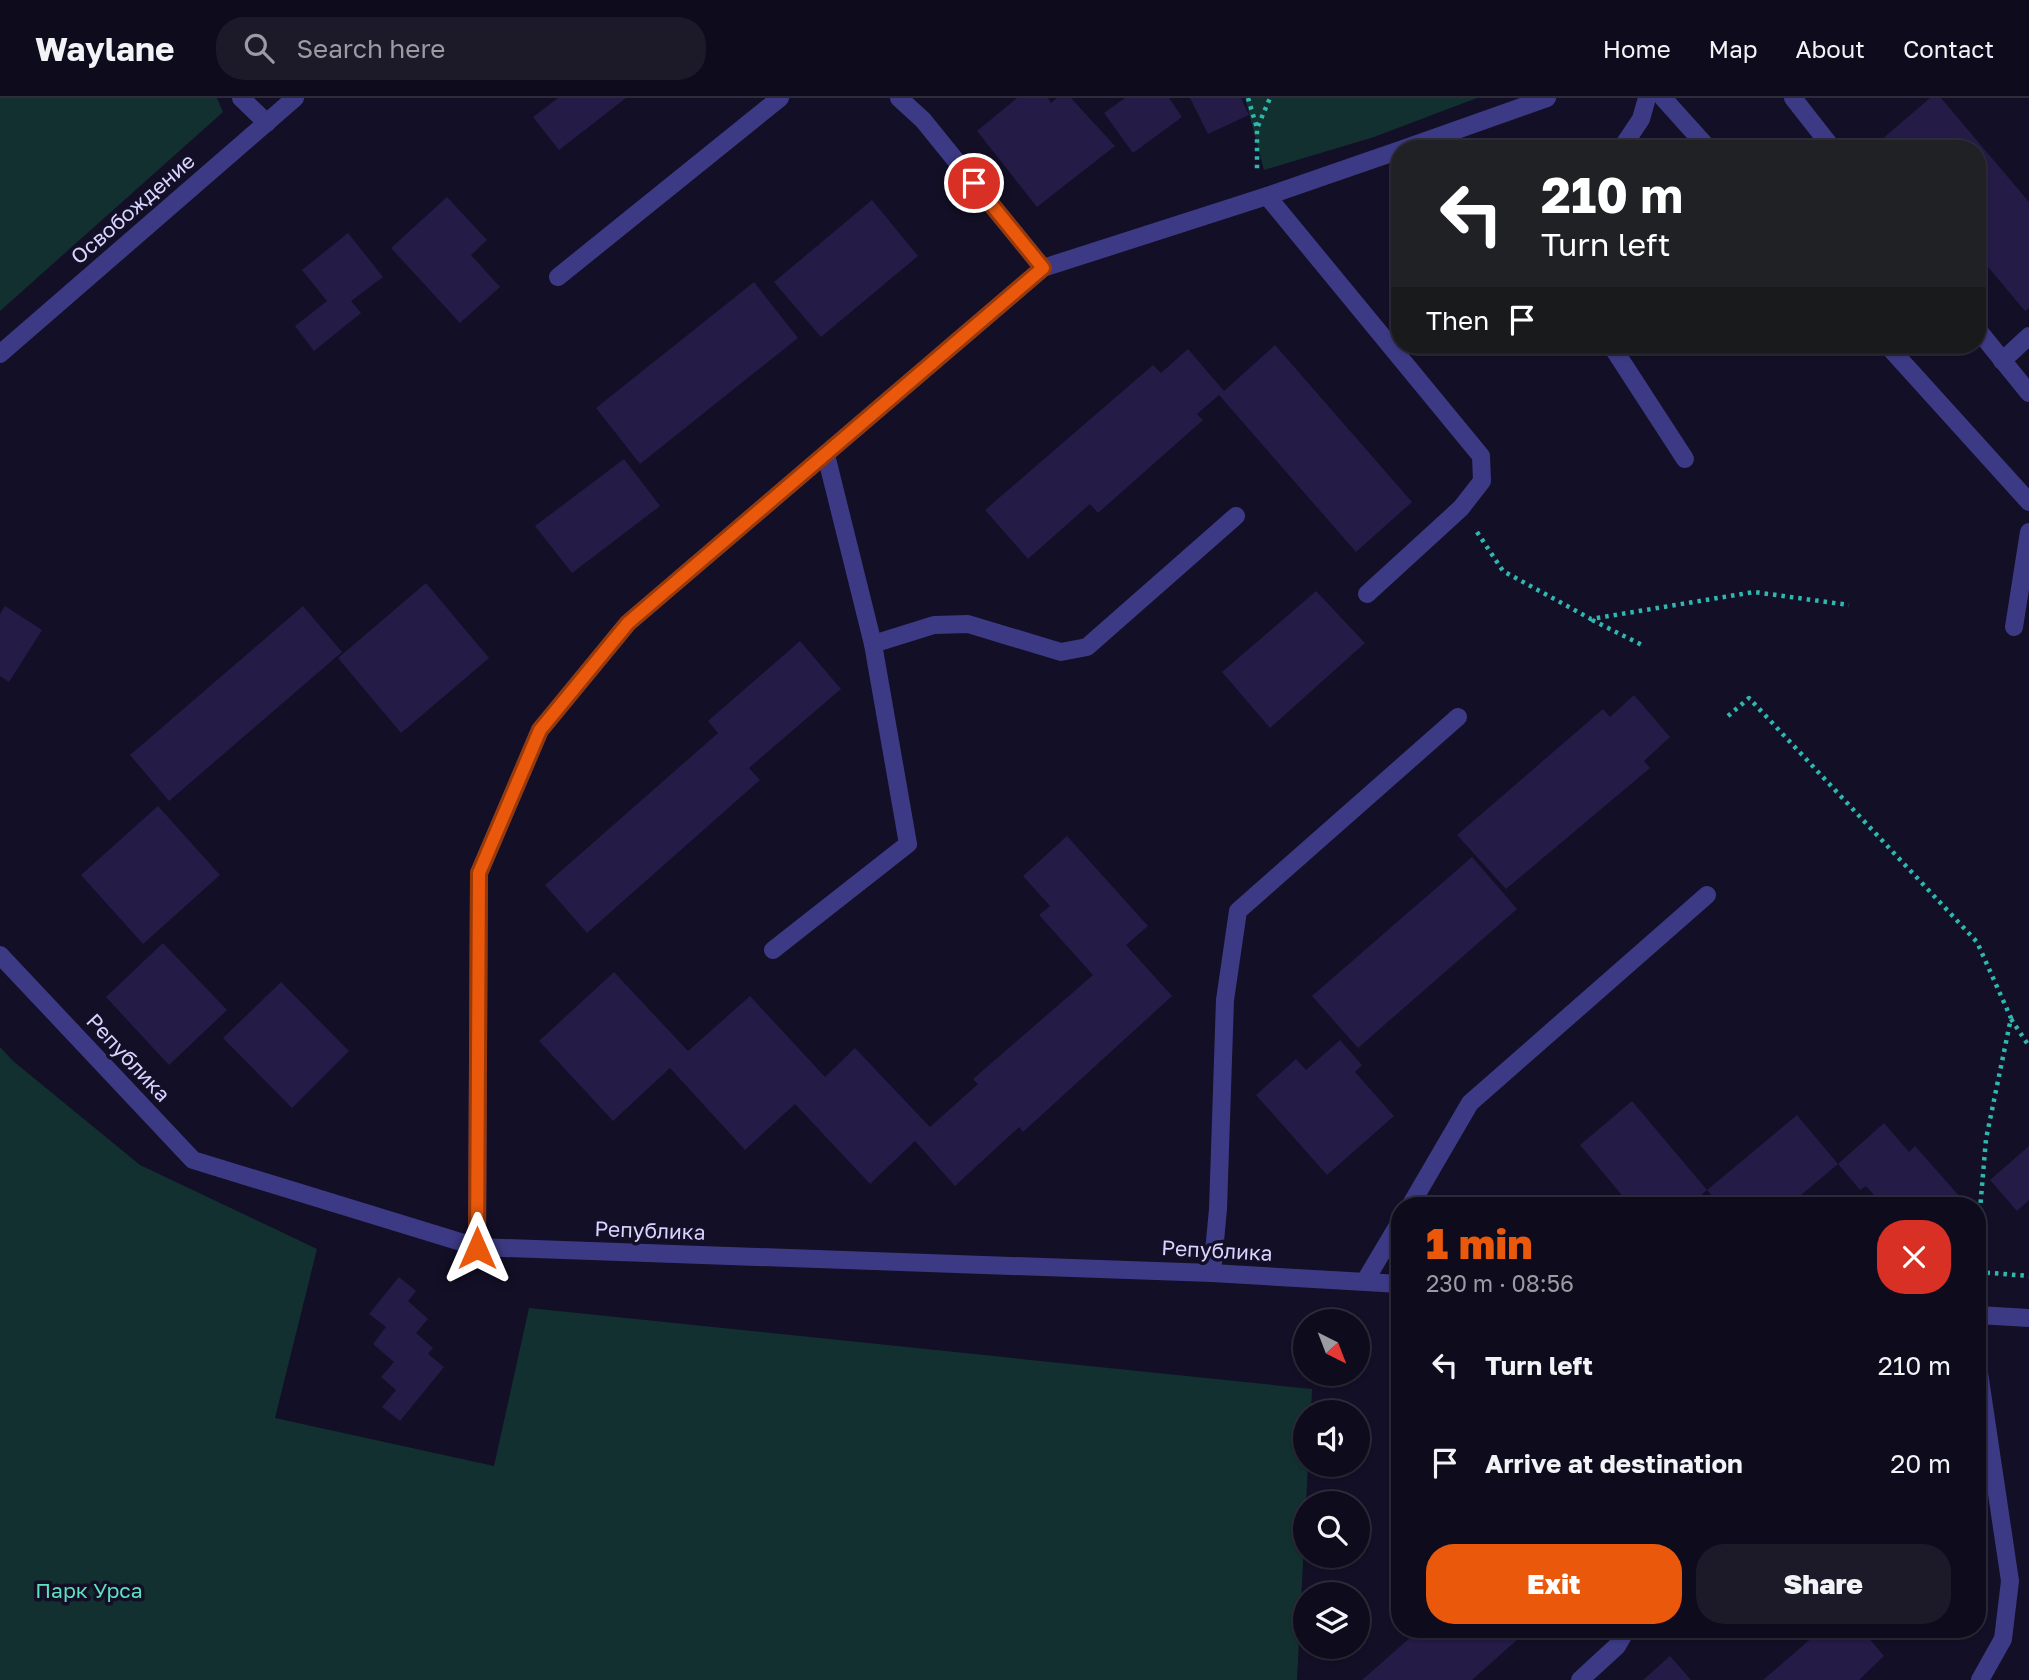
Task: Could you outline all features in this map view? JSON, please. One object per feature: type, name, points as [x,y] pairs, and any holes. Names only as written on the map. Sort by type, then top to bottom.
[{"type":"street","points":[[241,98],[267,123]]},
{"type":"street","name":"Освобождение","points":[[0,354],[295,98]]},
{"type":"street","points":[[558,277],[780,98]]},
{"type":"street","points":[[899,98],[923,120],[1043,268]]},
{"type":"street","points":[[1427,140],[1548,98]]},
{"type":"street","points":[[1627,140],[1641,119],[1647,98]]},
{"type":"street","points":[[1663,98],[1701,140]]},
{"type":"street","points":[[1793,98],[1826,140]]},
{"type":"street","points":[[477,1248],[479,873],[540,730],[628,623],[1043,268],[1262,198],[1391,153]]},
{"type":"street","points":[[1262,198],[1391,350]]},
{"type":"street","points":[[2002,361],[2029,336]]},
{"type":"street","points":[[1986,340],[2029,393]]},
{"type":"street","points":[[1367,594],[1461,508],[1482,481],[1481,456],[1394,354]]},
{"type":"street","points":[[1617,354],[1685,459]]},
{"type":"street","points":[[1894,354],[2029,502]]},
{"type":"street","points":[[773,950],[908,844],[873,644],[826,455]]},
{"type":"street","points":[[873,644],[934,625],[968,624],[1061,652],[1087,647],[1236,516]]},
{"type":"street","points":[[2014,627],[2029,532]]},
{"type":"street","points":[[1212,1273],[1218,1209],[1225,1000],[1238,911],[1458,717]]},
{"type":"street","points":[[1415,1197],[1471,1103],[1707,895]]},
{"type":"street","name":"Република","points":[[0,955],[193,1160],[477,1248],[1212,1273],[1391,1283]]},
{"type":"street","points":[[1365,1281],[1391,1237]]},
{"type":"street","points":[[1986,1315],[2029,1318]]},
{"type":"street","points":[[1980,1680],[2003,1639],[2010,1581],[1986,1420]]},
{"type":"street","points":[[1580,1680],[1617,1646],[1622,1638]]},
{"type":"path","points":[[1248,98],[1257,128],[1262,198]]},
{"type":"path","points":[[1257,128],[1270,98]]},
{"type":"path","points":[[1461,508],[1503,571],[1642,645]]},
{"type":"path","points":[[1591,620],[1754,592],[1849,605]]},
{"type":"path","points":[[1728,716],[1749,698],[1977,942],[2011,1018],[2029,1046]]},
{"type":"path","points":[[1981,1197],[1986,1139],[2011,1018]]},
{"type":"path","points":[[1986,1273],[2029,1276]]},
{"type":"green space","points":[[0,98],[217,98],[223,112],[0,311]]},
{"type":"green space","points":[[1245,98],[1477,98],[1374,137],[1264,170]]},
{"type":"green space","name":"Парк Урса","points":[[0,1047],[13,1061],[140,1165],[317,1249],[275,1418],[494,1466],[529,1308],[1312,1389],[1312,1400],[1293,1400],[1293,1477],[1307,1477],[1307,1491],[1293,1491],[1293,1568],[1303,1568],[1302,1582],[1293,1582],[1293,1659],[1298,1659],[1297,1680],[0,1680]]},
{"type":"building","points":[[558,98],[626,98],[559,150],[533,117]]},
{"type":"building","points":[[1017,98],[1048,98],[1051,103],[1057,98],[1071,98],[1115,146],[1037,207],[977,131]]},
{"type":"building","points":[[1125,98],[1169,98],[1182,117],[1133,153],[1104,113]]},
{"type":"building","points":[[1190,98],[1241,98],[1249,115],[1208,134]]},
{"type":"building","points":[[1930,98],[1941,98],[1977,140],[1881,140]]},
{"type":"building","points":[[1986,151],[2029,202],[2029,308],[2025,311],[1986,265]]},
{"type":"building","points":[[447,197],[487,240],[471,255],[500,287],[460,323],[391,248]]},
{"type":"building","points":[[872,200],[918,256],[821,337],[774,282]]},
{"type":"building","points":[[348,233],[383,277],[351,301],[361,313],[314,351],[295,326],[327,301],[302,270]]},
{"type":"building","points":[[754,282],[798,338],[640,464],[596,408]]},
{"type":"building","points":[[1275,345],[1412,502],[1356,552],[1219,395],[1197,414],[1203,420],[1098,513],[1090,504],[1028,559],[985,510],[1153,365],[1161,373],[1188,349],[1224,391]]},
{"type":"building","points":[[624,459],[660,506],[572,573],[535,526]]},
{"type":"building","points":[[426,583],[489,658],[401,733],[338,658]]},
{"type":"building","points":[[1316,591],[1365,643],[1270,728],[1222,672]]},
{"type":"building","points":[[5,606],[42,630],[9,682],[0,676],[0,614]]},
{"type":"building","points":[[303,606],[342,652],[169,801],[130,755]]},
{"type":"building","points":[[800,641],[841,689],[749,768],[760,780],[587,933],[545,885],[718,733],[708,721]]},
{"type":"building","points":[[1634,695],[1670,737],[1644,761],[1650,768],[1506,889],[1457,835],[1603,709],[1610,717]]},
{"type":"building","points":[[158,806],[220,875],[143,944],[81,875]]},
{"type":"building","points":[[1067,836],[1148,926],[1126,945],[1172,996],[1023,1132],[1019,1127],[955,1186],[915,1141],[870,1184],[795,1104],[745,1150],[670,1068],[613,1121],[539,1041],[614,972],[688,1051],[750,996],[825,1077],[855,1048],[930,1127],[978,1084],[973,1079],[1093,975],[1039,915],[1050,906],[1023,876]]},
{"type":"building","points":[[1472,857],[1517,909],[1358,1048],[1312,996]]},
{"type":"building","points":[[163,943],[227,1010],[169,1065],[106,997]]},
{"type":"building","points":[[281,982],[349,1051],[292,1108],[223,1038]]},
{"type":"building","points":[[1340,1040],[1362,1065],[1355,1072],[1394,1116],[1327,1175],[1256,1095],[1296,1059],[1306,1070]]},
{"type":"building","points":[[1632,1101],[1707,1190],[1699,1197],[1623,1197],[1580,1145]]},
{"type":"building","points":[[1797,1115],[1838,1164],[1799,1197],[1713,1197],[1707,1190]]},
{"type":"building","points":[[1884,1123],[1909,1152],[1915,1146],[1960,1197],[1876,1197],[1866,1186],[1860,1190],[1838,1164]]},
{"type":"building","points":[[2029,1146],[2029,1200],[2017,1211],[1990,1180]]},
{"type":"building","points":[[399,1277],[416,1291],[408,1301],[428,1319],[416,1333],[433,1348],[428,1354],[444,1367],[400,1421],[382,1407],[396,1390],[381,1377],[394,1362],[373,1344],[386,1327],[369,1314]]},
{"type":"building","points":[[1410,1638],[1519,1638],[1472,1680],[1362,1680]]},
{"type":"building","points":[[1812,1638],[1869,1638],[1884,1656],[1859,1680],[1763,1680]]},
{"type":"building","points":[[1670,1656],[1691,1680],[1643,1680]]},
{"type":"route","points":[[477,1248],[479,873],[540,730],[628,623],[1043,268],[974,183]]}]
